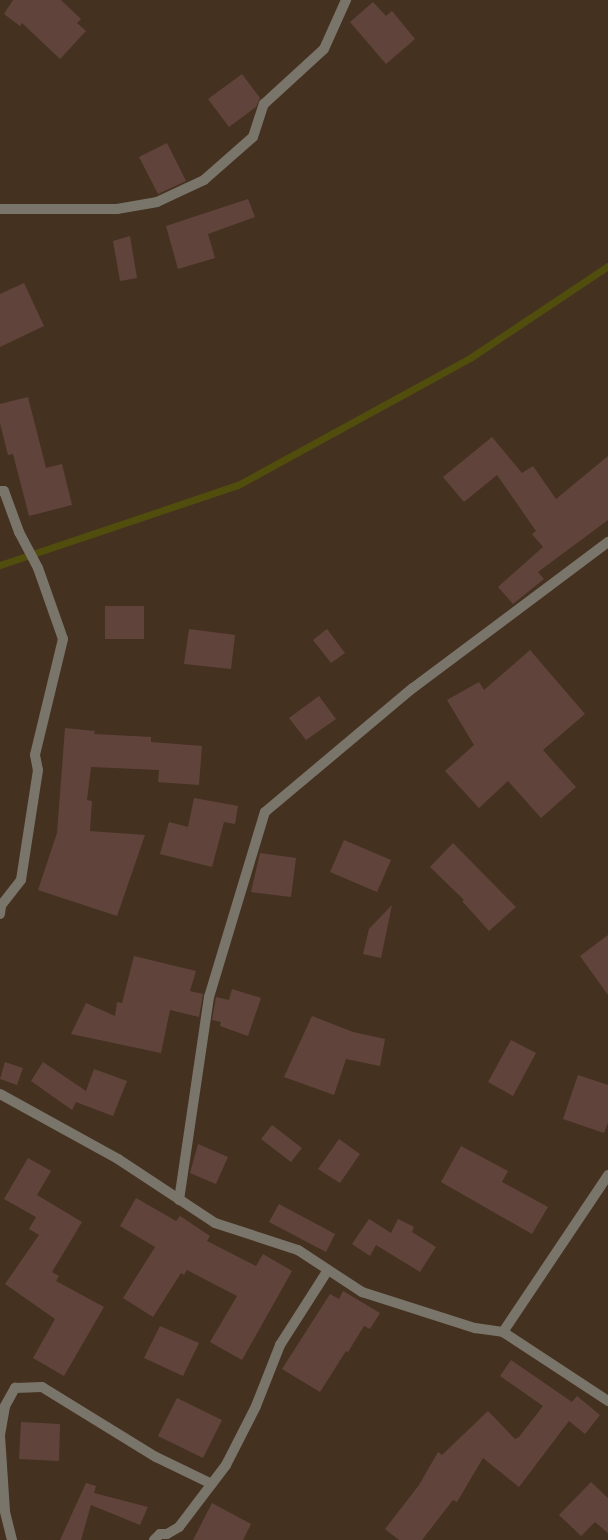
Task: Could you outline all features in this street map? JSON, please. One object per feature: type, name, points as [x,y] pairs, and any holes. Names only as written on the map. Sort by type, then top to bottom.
[{"type":"street","points":[[0,209],[118,209],[157,202],[204,180],[252,137],[264,104],[324,49],[346,0]]},
{"type":"street","points":[[0,491],[4,491],[19,532],[38,568],[63,639],[35,755],[38,770],[21,880],[1,906],[0,914]]},
{"type":"street","points":[[179,1200],[209,997],[265,812],[413,688],[608,542]]},
{"type":"street","points":[[0,1094],[118,1160],[215,1223],[298,1250],[362,1292],[475,1328],[503,1332],[608,1402]]},
{"type":"street","points":[[503,1332],[608,1174]]},
{"type":"street","points":[[154,1540],[160,1534],[167,1534],[179,1527],[226,1464],[256,1406],[280,1345],[328,1270]]},
{"type":"street","points":[[12,1540],[5,1511],[0,1435],[5,1406],[15,1388],[42,1387],[156,1456],[212,1484]]},
{"type":"building","points":[[13,0],[61,0],[81,19],[77,23],[86,31],[60,59],[22,23],[20,26],[4,14]]},
{"type":"building","points":[[373,2],[386,16],[392,11],[415,39],[386,64],[350,22]]},
{"type":"building","points":[[242,74],[260,98],[256,107],[229,127],[208,99]]},
{"type":"building","points":[[167,143],[186,181],[158,194],[139,157]]},
{"type":"building","points":[[248,199],[255,217],[208,234],[215,258],[178,269],[166,226]]},
{"type":"building","points":[[130,236],[137,278],[120,281],[113,241]]},
{"type":"building","points":[[24,283],[44,326],[0,347],[0,294]]},
{"type":"building","points":[[28,397],[46,468],[62,464],[72,505],[29,516],[13,454],[8,455],[0,423],[0,404]]},
{"type":"building","points":[[492,437],[522,473],[533,466],[556,499],[608,456],[608,520],[538,572],[544,579],[513,604],[498,587],[543,547],[532,534],[536,531],[497,475],[464,502],[443,477]]},
{"type":"building","points":[[105,606],[144,606],[144,639],[105,639]]},
{"type":"building","points":[[189,629],[235,635],[231,669],[184,664]]},
{"type":"building","points":[[327,629],[345,653],[331,663],[313,640]]},
{"type":"building","points":[[530,650],[585,714],[543,750],[576,787],[541,818],[508,781],[479,808],[445,771],[474,745],[447,700],[479,682],[484,690]]},
{"type":"building","points":[[319,696],[336,719],[306,740],[289,718]]},
{"type":"building","points":[[65,728],[95,731],[94,734],[151,737],[151,742],[202,746],[199,785],[158,782],[159,770],[91,767],[87,800],[92,801],[90,831],[145,835],[117,916],[38,890],[57,833]]},
{"type":"building","points":[[194,798],[238,806],[235,824],[224,822],[212,867],[160,854],[169,822],[188,827]]},
{"type":"building","points":[[344,840],[391,860],[377,892],[330,872]]},
{"type":"building","points":[[453,843],[516,907],[489,931],[462,901],[464,900],[430,867]]},
{"type":"building","points":[[260,853],[296,858],[291,897],[251,892]]},
{"type":"building","points":[[392,905],[381,958],[363,954],[369,929]]},
{"type":"building","points":[[608,935],[608,995],[580,956]]},
{"type":"building","points":[[134,956],[196,971],[190,991],[203,994],[199,1017],[170,1010],[161,1053],[71,1034],[86,1003],[115,1016],[117,1002],[122,1003]]},
{"type":"building","points":[[232,989],[261,998],[248,1036],[220,1026],[221,1022],[212,1020],[216,997],[229,1000]]},
{"type":"building","points":[[312,1016],[353,1032],[385,1039],[380,1066],[346,1059],[334,1095],[284,1077]]},
{"type":"building","points":[[511,1040],[536,1053],[513,1096],[488,1082]]},
{"type":"building","points":[[5,1062],[23,1068],[17,1085],[0,1079]]},
{"type":"building","points":[[43,1062],[86,1091],[94,1069],[127,1081],[113,1116],[76,1102],[72,1110],[31,1081]]},
{"type":"building","points":[[578,1075],[608,1085],[608,1123],[604,1133],[563,1119]]},
{"type":"building","points":[[272,1125],[302,1148],[291,1162],[261,1139]]},
{"type":"building","points":[[339,1139],[360,1154],[340,1183],[318,1169]]},
{"type":"building","points":[[198,1144],[228,1157],[216,1184],[190,1173]]},
{"type":"building","points":[[461,1146],[508,1171],[502,1182],[548,1207],[532,1234],[441,1182]]},
{"type":"building","points":[[28,1158],[51,1171],[37,1195],[82,1222],[52,1272],[59,1276],[56,1281],[104,1307],[64,1376],[33,1358],[55,1319],[5,1284],[39,1235],[29,1229],[36,1217],[4,1199]]},
{"type":"building","points":[[136,1198],[176,1221],[180,1216],[210,1236],[207,1241],[256,1266],[263,1254],[292,1271],[242,1360],[210,1342],[237,1296],[187,1270],[184,1275],[181,1273],[153,1317],[123,1298],[155,1247],[120,1226]]},
{"type":"building","points":[[279,1204],[335,1234],[326,1252],[269,1222]]},
{"type":"building","points":[[369,1219],[391,1233],[398,1219],[414,1227],[412,1232],[436,1247],[420,1272],[376,1245],[370,1256],[352,1244]]},
{"type":"building","points":[[343,1291],[380,1313],[370,1329],[364,1326],[320,1392],[282,1369],[330,1294],[339,1299]]},
{"type":"building","points":[[160,1326],[199,1343],[183,1376],[144,1358]]},
{"type":"building","points":[[511,1360],[572,1402],[577,1396],[600,1415],[585,1434],[569,1421],[519,1487],[483,1458],[457,1502],[453,1500],[422,1540],[399,1540],[385,1529],[419,1485],[438,1452],[442,1455],[488,1411],[515,1439],[519,1437],[543,1406],[500,1376]]},
{"type":"building","points":[[177,1398],[222,1420],[203,1458],[158,1436]]},
{"type":"building","points":[[21,1422],[60,1424],[59,1461],[19,1459]]},
{"type":"building","points":[[591,1482],[608,1498],[608,1533],[595,1522],[581,1536],[559,1515]]},
{"type":"building","points":[[86,1483],[96,1486],[94,1493],[148,1507],[140,1525],[91,1505],[81,1540],[60,1540]]},
{"type":"building","points":[[212,1503],[251,1524],[243,1540],[193,1540]]},
{"type":"waterway","points":[[0,565],[238,485],[470,358],[608,266]]}]
